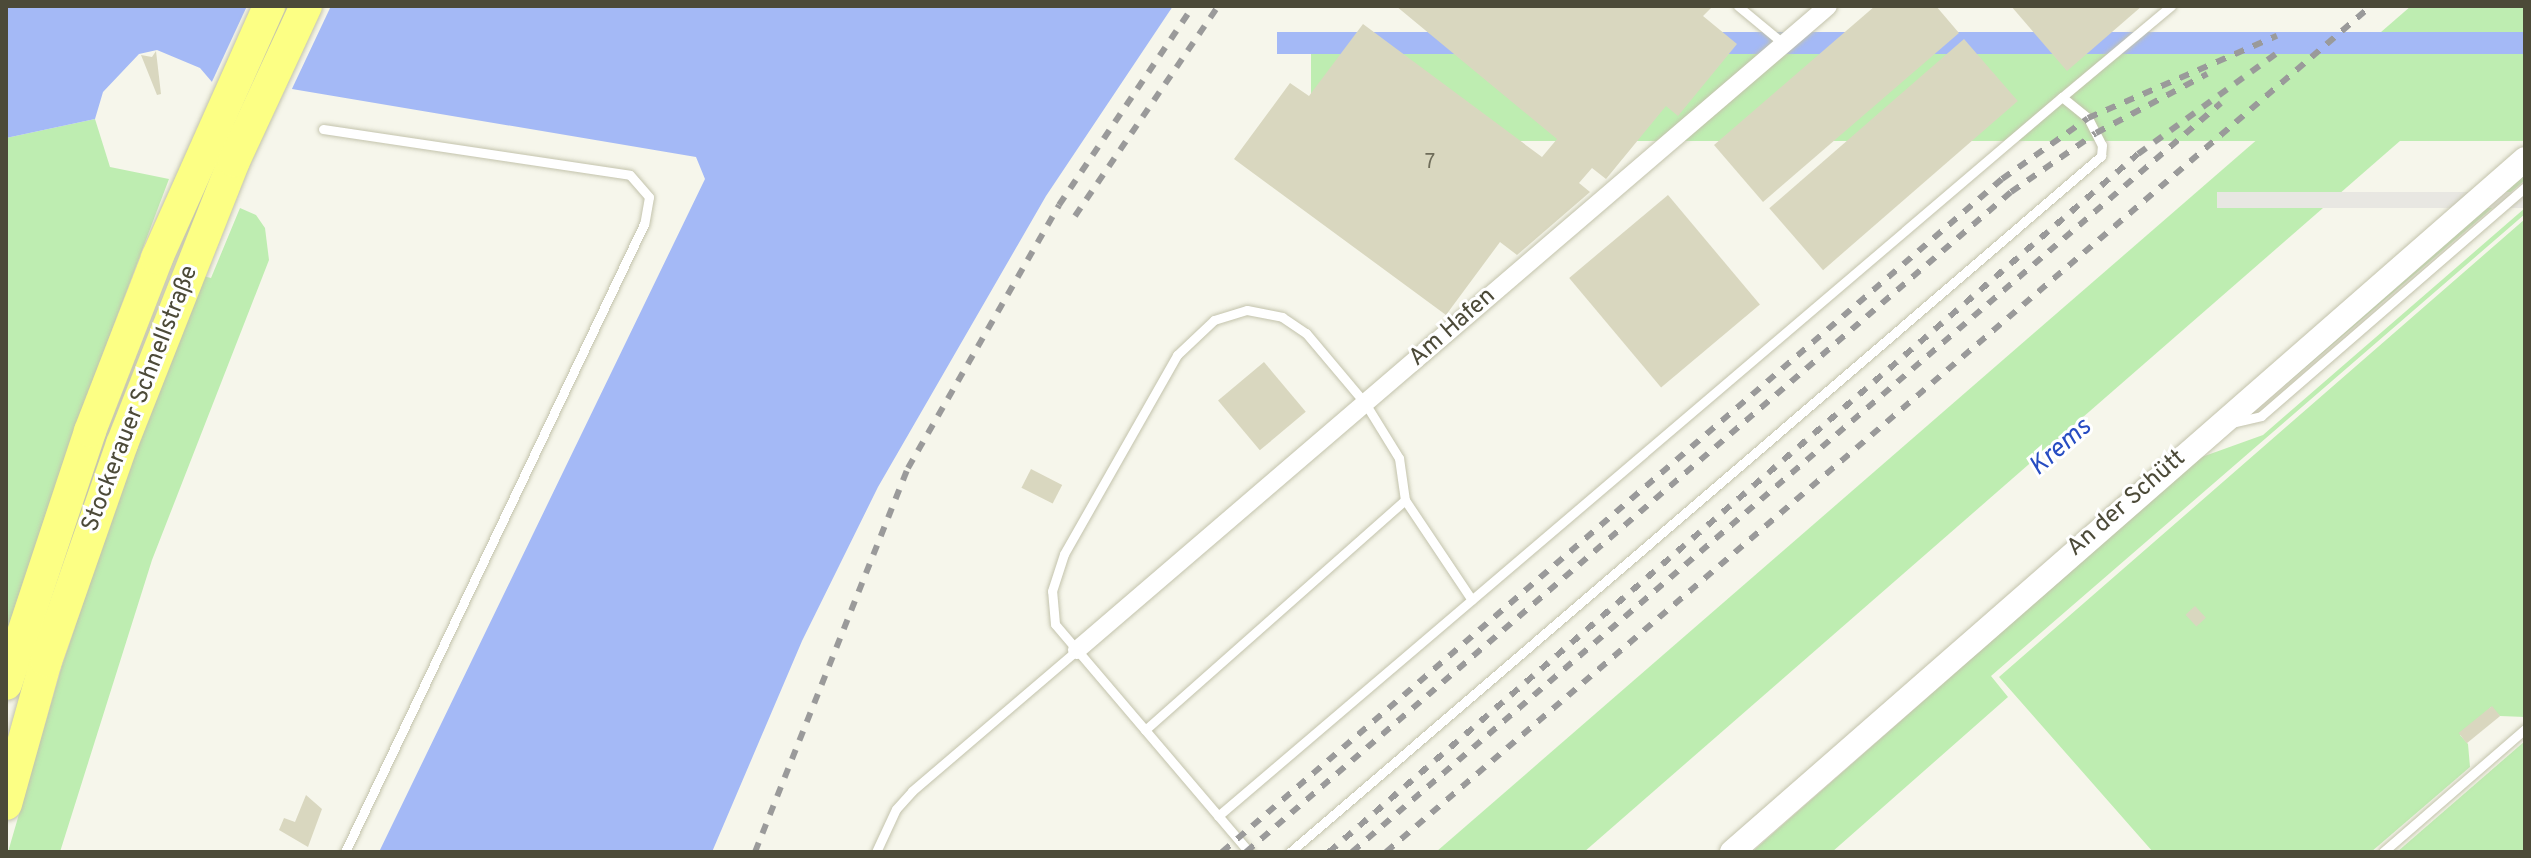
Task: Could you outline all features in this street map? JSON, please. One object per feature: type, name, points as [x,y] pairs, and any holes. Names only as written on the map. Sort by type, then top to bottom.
[{"type":"highway","name":"Stockerauer Schnellstraße","points":[[6,684],[90,431],[157,258],[269,6]]},
{"type":"highway","name":"Stockerauer Schnellstraße","points":[[6,804],[46,661],[189,270],[306,6]]},
{"type":"street","name":"Am Hafen","points":[[1077,650],[1828,6]]},
{"type":"street","name":"An der Schütt","points":[[1732,852],[2220,422],[2525,159]]},
{"type":"lane","points":[[1738,6],[1784,44]]},
{"type":"lane","points":[[1218,816],[2171,6]]},
{"type":"lane","points":[[1290,852],[2101,156],[2102,145],[2088,118],[2062,97]]},
{"type":"lane","points":[[323,129],[630,175],[649,197],[644,224],[345,852]]},
{"type":"lane","points":[[2220,422],[2241,423],[2261,416],[2525,187]]},
{"type":"lane","points":[[1249,852],[1055,624],[1052,591],[1064,554],[1177,355],[1214,320],[1247,310],[1282,317],[1306,333],[1365,403],[1399,458],[1405,500],[1472,600]]},
{"type":"lane","points":[[1145,730],[1405,500]]},
{"type":"lane","points":[[876,852],[896,809],[912,791],[1077,650]]},
{"type":"lane","points":[[2383,852],[2525,729]]},
{"type":"green space","points":[[2411,6],[2525,6],[2525,32],[1584,852],[1436,852]]},
{"type":"green space","points":[[1311,54],[2525,54],[2525,141],[1311,141]]},
{"type":"green space","points":[[95,119],[110,167],[169,179],[76,425],[6,634],[6,138]]},
{"type":"green space","points":[[2525,175],[2525,180],[2284,386],[2285,383]]},
{"type":"green space","points":[[240,208],[256,215],[265,228],[269,260],[152,560],[60,852],[8,852],[62,666],[135,449],[203,276],[211,278]]},
{"type":"green space","points":[[2525,208],[2525,214],[1991,676],[2008,697],[1832,852],[1752,852],[2199,458],[2263,435]]},
{"type":"green space","points":[[2525,219],[2525,717],[2500,716],[2491,707],[2460,735],[2468,744],[2470,767],[2371,852],[2153,852],[1999,677]]},
{"type":"green space","points":[[2525,741],[2525,852],[2397,852]]},
{"type":"shaded area","points":[[2217,192],[2525,192],[2525,208],[2217,208]]},
{"type":"water","points":[[6,6],[1173,6],[1046,196],[878,487],[802,641],[712,852],[379,852],[705,179],[696,157],[292,89],[212,82],[200,68],[157,50],[139,54],[103,92],[95,119],[6,138]]},
{"type":"water","points":[[1277,32],[2525,32],[2525,54],[1277,54]]},
{"type":"pier","points":[[247,6],[331,6],[290,93],[210,86]]},
{"type":"building","points":[[1396,6],[1713,6],[1703,16],[1737,44],[1678,116],[1666,106],[1606,179],[1592,168],[1579,183],[1590,192],[1517,255],[1500,242],[1446,315],[1234,159],[1290,83],[1309,96],[1363,24],[1542,157],[1557,139]]},
{"type":"building","points":[[1875,6],[1936,6],[1959,33],[1763,202],[1714,145]]},
{"type":"building","points":[[2011,6],[2142,6],[2067,71]]},
{"type":"building","points":[[1964,39],[2018,101],[1823,270],[1769,208]]},
{"type":"building","points":[[156,51],[161,94],[157,95],[141,55],[152,57]]},
{"type":"building","points":[[1668,195],[1760,305],[1661,387],[1569,278]]},
{"type":"building","points":[[1264,362],[1306,412],[1260,450],[1218,401]]},
{"type":"building","points":[[1031,469],[1062,485],[1053,504],[1021,488]]},
{"type":"building","points":[[2195,606],[2206,618],[2196,627],[2185,615]]},
{"type":"building","points":[[2492,706],[2500,716],[2467,743],[2459,733]]},
{"type":"building","points":[[306,795],[322,809],[308,847],[279,830],[284,818],[295,822]]},
{"type":"railway","points":[[755,852],[908,468],[1059,205],[1193,6]]},
{"type":"railway","points":[[1075,216],[1218,6]]},
{"type":"railway","points":[[1386,852],[2371,6]]},
{"type":"railway","points":[[1222,852],[2002,179],[2088,118],[2277,36]]},
{"type":"railway","points":[[1329,852],[2138,154],[2281,50]]},
{"type":"railway","points":[[1246,852],[2011,192],[2096,133],[2207,74]]},
{"type":"railway","points":[[1352,852],[2221,103]]},
{"type":"water label","name":"Krems","points":[[2061,448]]}]
